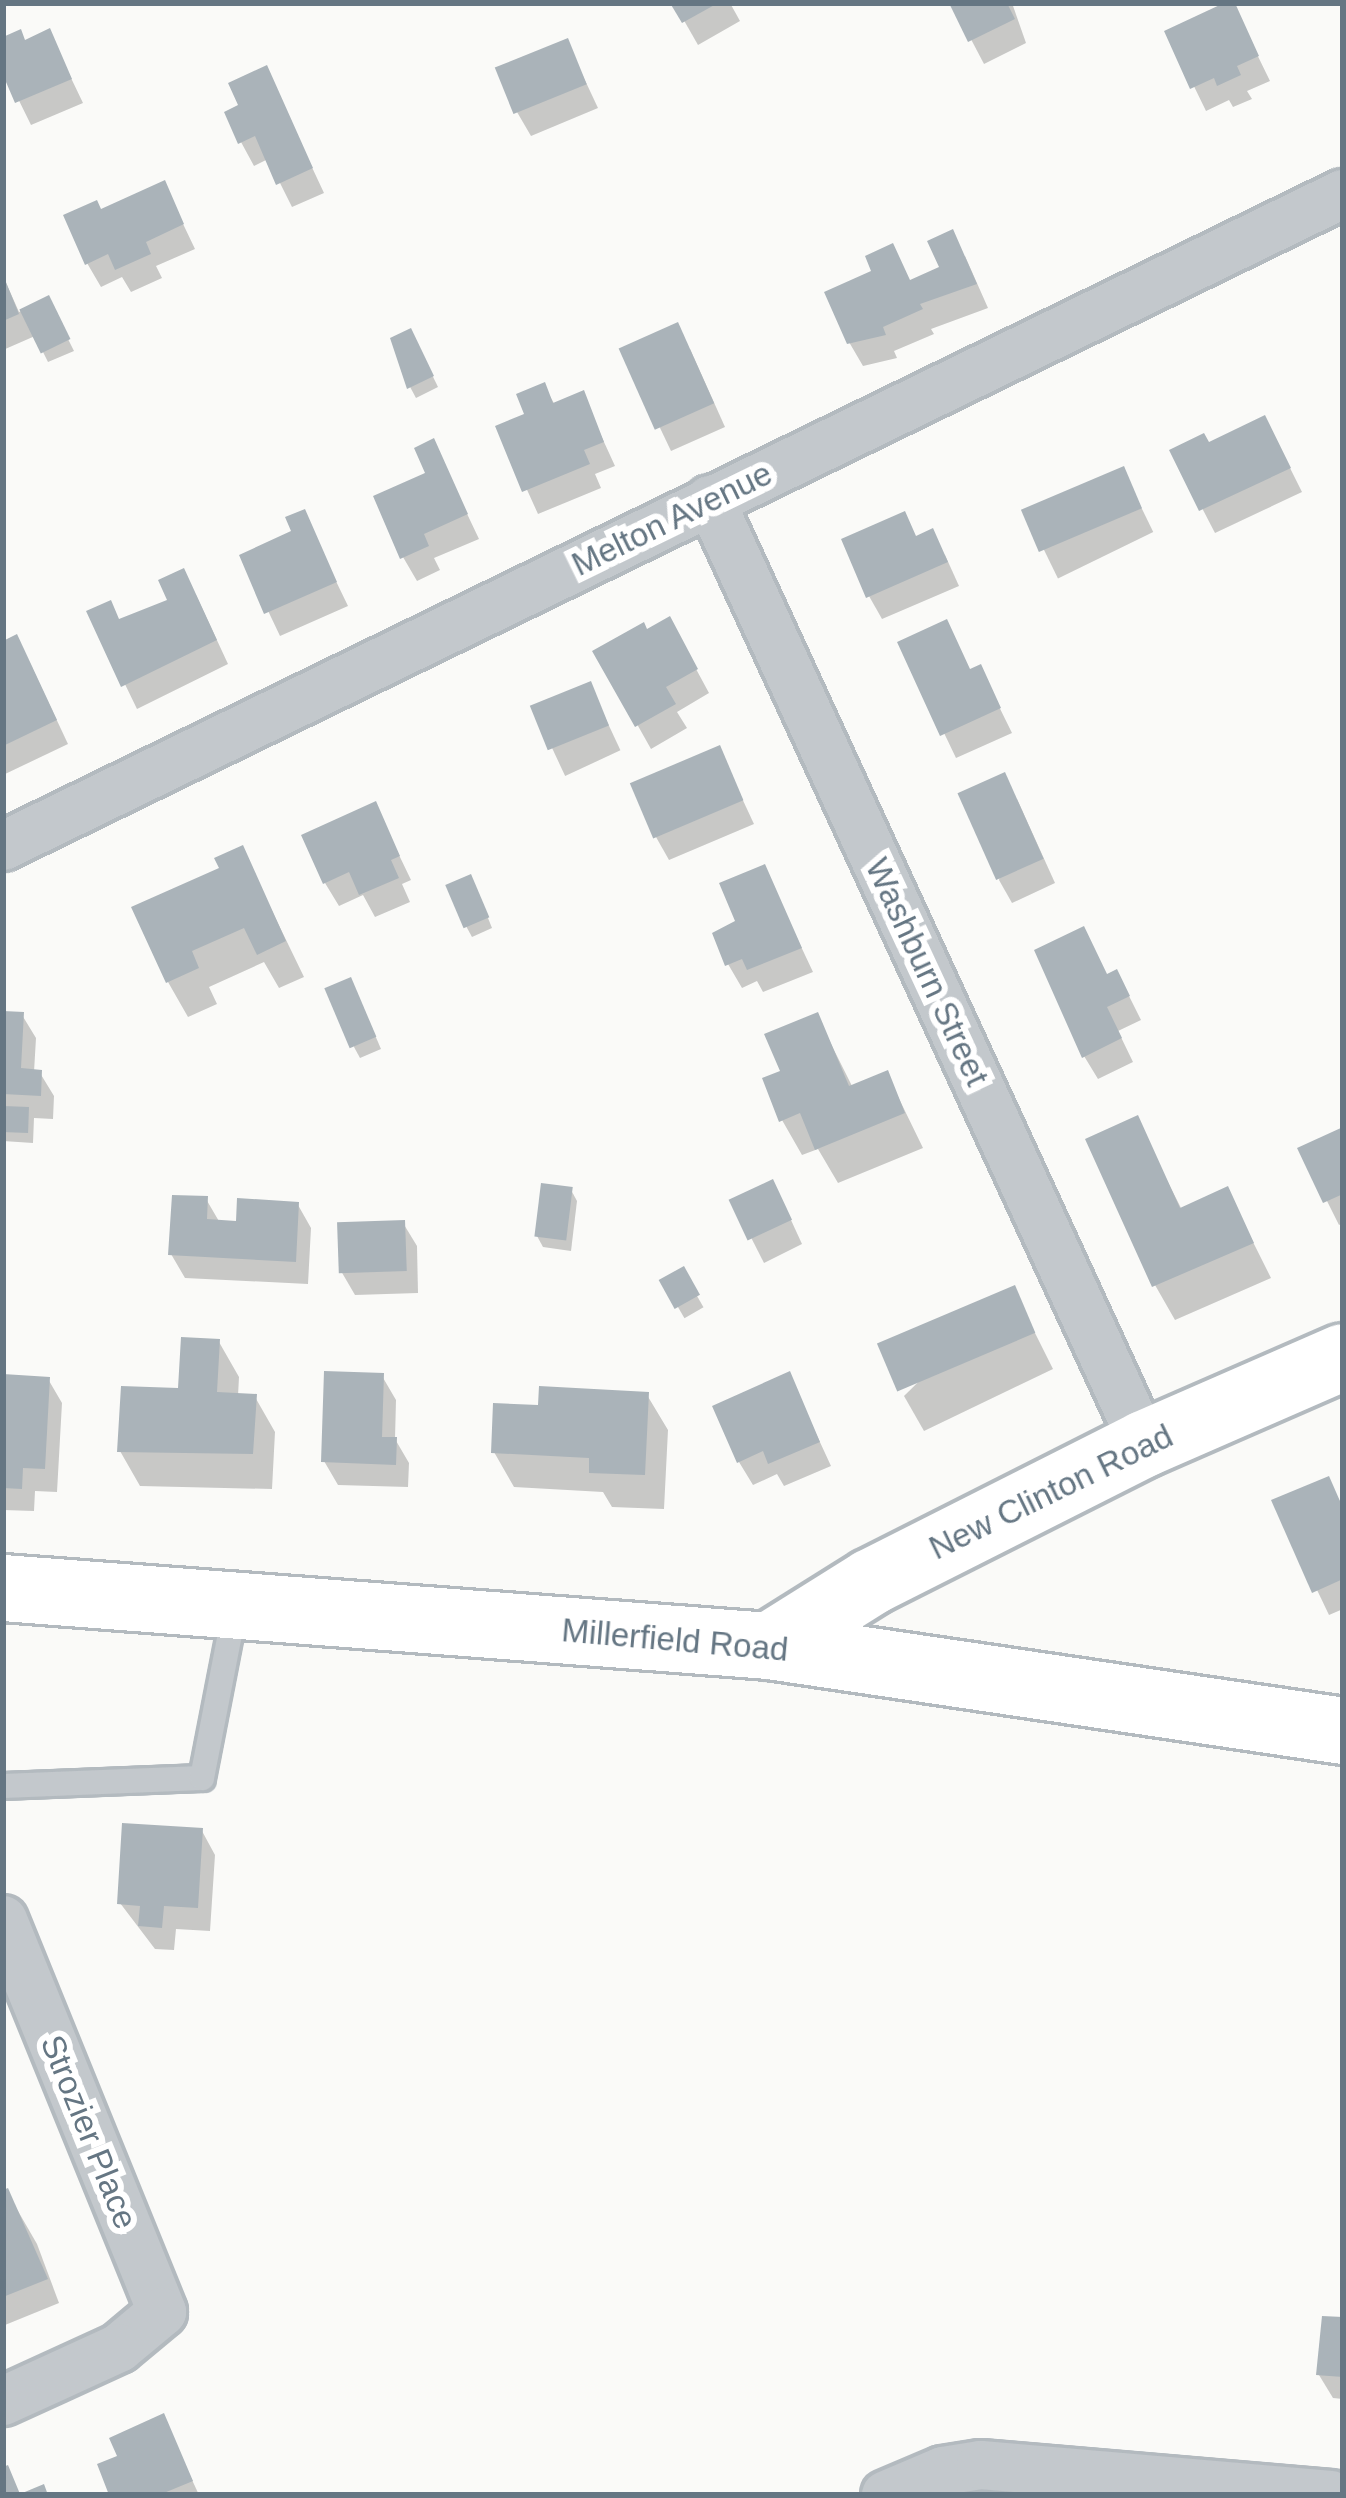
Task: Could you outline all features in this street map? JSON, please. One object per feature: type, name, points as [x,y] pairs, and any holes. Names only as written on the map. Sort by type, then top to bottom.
[{"type":"main road","name":"New Clinton Road","points":[[769,1646],[871,1582],[1144,1444],[1343,1358]]},
{"type":"main road","name":"Millerfield Road","points":[[3,1588],[769,1646],[1343,1731]]},
{"type":"street","name":"Melton Avenue","points":[[3,846],[1343,194]]},
{"type":"street","name":"Washburn Street","points":[[710,500],[1144,1444]]},
{"type":"street","name":"Strozier Place","points":[[3,1920],[162,2312],[119,2348],[3,2401]]},
{"type":"street","points":[[886,2495],[944,2471],[981,2465],[1331,2495]]},
{"type":"lane","points":[[3,1786],[202,1778],[236,1605]]},
{"type":"building","points":[[670,3],[718,3],[682,23]]},
{"type":"building","points":[[949,3],[1007,3],[1015,19],[968,42]]},
{"type":"building","points":[[1224,3],[1235,3],[1259,56],[1237,66],[1241,75],[1217,86],[1214,78],[1190,89],[1164,31]]},
{"type":"building","points":[[50,28],[72,79],[15,103],[3,75],[3,37],[21,29],[25,40]]},
{"type":"building","points":[[568,38],[587,84],[513,114],[495,68]]},
{"type":"building","points":[[267,65],[313,168],[276,185],[255,136],[238,144],[224,112],[238,105],[228,83]]},
{"type":"building","points":[[165,180],[184,224],[146,242],[151,254],[115,270],[108,254],[85,265],[63,215],[97,200],[101,209]]},
{"type":"building","points":[[953,229],[977,284],[920,304],[923,309],[883,327],[886,335],[847,344],[824,292],[871,271],[865,256],[893,243],[910,280],[939,267],[927,241]]},
{"type":"building","points":[[3,275],[19,314],[3,321]]},
{"type":"building","points":[[49,295],[70,339],[41,354],[19,309]]},
{"type":"building","points":[[678,322],[714,403],[655,430],[619,348]]},
{"type":"building","points":[[411,328],[434,376],[407,389],[390,338]]},
{"type":"building","points":[[545,382],[553,403],[584,390],[604,442],[584,450],[590,464],[522,492],[495,426],[524,414],[516,394]]},
{"type":"building","points":[[1265,415],[1291,468],[1199,511],[1169,450],[1204,433],[1209,442]]},
{"type":"building","points":[[434,438],[468,514],[424,534],[429,546],[400,559],[373,496],[425,473],[414,448]]},
{"type":"building","points":[[1124,466],[1142,508],[1039,552],[1021,510]]},
{"type":"building","points":[[305,509],[337,582],[264,614],[239,555],[291,531],[285,517]]},
{"type":"building","points":[[905,511],[916,536],[933,528],[948,562],[866,598],[841,539]]},
{"type":"building","points":[[184,568],[217,640],[121,687],[86,611],[111,600],[119,619],[167,600],[158,580]]},
{"type":"building","points":[[670,616],[698,669],[666,687],[676,704],[635,727],[592,651],[644,622],[647,629]]},
{"type":"building","points":[[947,619],[970,669],[981,664],[1001,708],[940,736],[897,642]]},
{"type":"building","points":[[17,634],[57,720],[3,746],[3,641]]},
{"type":"building","points":[[591,681],[609,726],[548,750],[530,706]]},
{"type":"building","points":[[720,745],[743,800],[653,839],[630,783]]},
{"type":"building","points":[[1005,772],[1044,859],[996,880],[957,793]]},
{"type":"building","points":[[376,801],[400,856],[391,860],[399,878],[359,895],[349,872],[323,884],[301,835]]},
{"type":"building","points":[[243,845],[286,941],[257,955],[244,928],[192,951],[199,968],[166,983],[131,907],[219,868],[214,858]]},
{"type":"building","points":[[765,864],[802,948],[747,970],[742,959],[725,966],[712,933],[735,921],[719,883]]},
{"type":"building","points":[[471,874],[489,917],[464,928],[445,885]]},
{"type":"building","points":[[1084,926],[1107,974],[1117,969],[1130,996],[1107,1007],[1122,1038],[1082,1058],[1034,950]]},
{"type":"building","points":[[351,977],[376,1037],[350,1048],[324,988]]},
{"type":"building","points":[[3,1011],[24,1012],[21,1068],[42,1070],[41,1096],[3,1094]]},
{"type":"building","points":[[818,1012],[849,1086],[888,1070],[905,1113],[815,1150],[800,1113],[779,1122],[762,1078],[780,1071],[764,1034]]},
{"type":"building","points":[[3,1106],[29,1107],[28,1133],[3,1132]]},
{"type":"building","points":[[1138,1115],[1180,1208],[1228,1186],[1254,1243],[1152,1287],[1085,1139]]},
{"type":"building","points":[[1343,1127],[1343,1194],[1323,1203],[1297,1148]]},
{"type":"building","points":[[773,1179],[792,1220],[748,1240],[729,1200]]},
{"type":"building","points":[[541,1183],[573,1187],[566,1240],[534,1237]]},
{"type":"building","points":[[172,1195],[208,1196],[207,1219],[236,1221],[237,1198],[299,1202],[296,1262],[168,1255]]},
{"type":"building","points":[[405,1220],[407,1271],[339,1273],[337,1222]]},
{"type":"building","points":[[684,1266],[700,1295],[675,1309],[659,1280]]},
{"type":"building","points":[[1015,1285],[1035,1333],[897,1391],[877,1344]]},
{"type":"building","points":[[181,1337],[220,1339],[217,1392],[257,1394],[253,1454],[117,1452],[121,1386],[178,1388]]},
{"type":"building","points":[[324,1371],[384,1373],[382,1437],[397,1437],[396,1465],[321,1462]]},
{"type":"building","points":[[790,1371],[820,1442],[768,1464],[763,1451],[737,1463],[712,1406]]},
{"type":"building","points":[[3,1374],[50,1377],[45,1469],[23,1468],[22,1489],[3,1488]]},
{"type":"building","points":[[539,1386],[649,1392],[645,1475],[589,1473],[589,1458],[491,1453],[493,1403],[538,1405]]},
{"type":"building","points":[[1329,1476],[1343,1508],[1343,1579],[1312,1593],[1271,1500]]},
{"type":"building","points":[[122,1823],[203,1828],[198,1908],[164,1906],[162,1928],[138,1926],[140,1906],[117,1904]]},
{"type":"building","points":[[8,2188],[48,2279],[3,2297],[3,2190]]},
{"type":"building","points":[[1322,2316],[1343,2317],[1343,2377],[1316,2375]]},
{"type":"building","points":[[164,2413],[193,2481],[159,2495],[109,2495],[97,2464],[117,2456],[109,2438]]},
{"type":"building","points":[[8,2465],[20,2494],[44,2484],[48,2495],[3,2495],[3,2467]]}]
